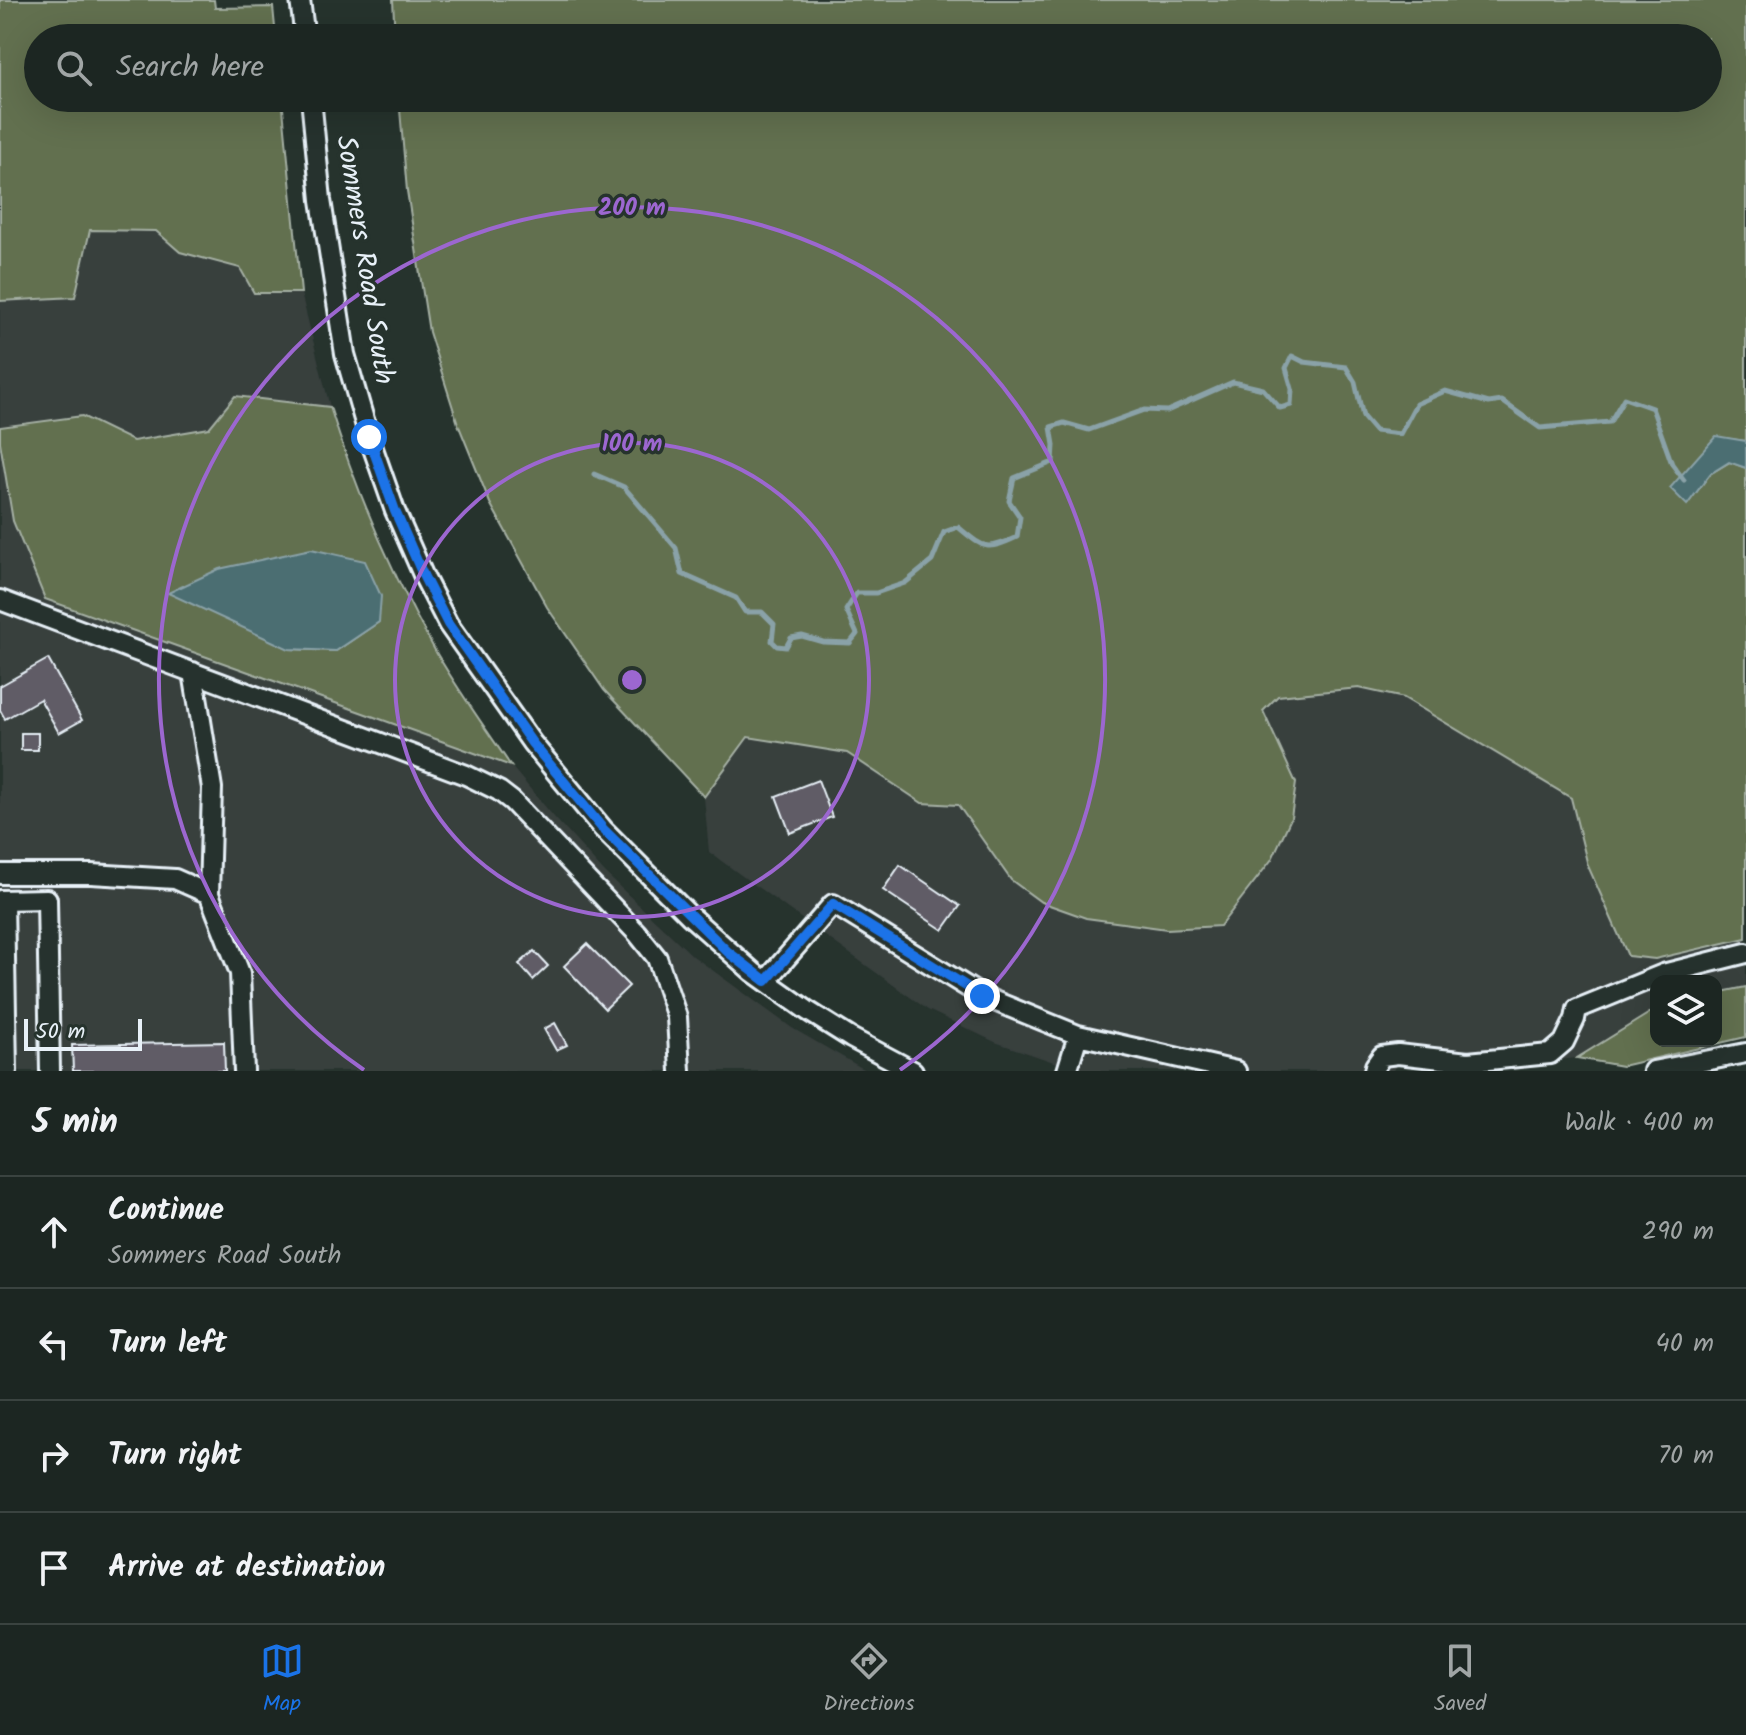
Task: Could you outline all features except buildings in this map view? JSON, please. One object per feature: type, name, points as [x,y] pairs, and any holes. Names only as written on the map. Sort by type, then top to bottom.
[{"type":"street","points":[[300,0],[303,24]]},
{"type":"street","name":"Sommers Road South","points":[[312,112],[321,200],[345,354],[395,511],[448,624],[532,743],[603,829],[728,952],[808,1011],[913,1071]]},
{"type":"street","points":[[0,600],[466,775],[499,791],[637,933],[657,958],[677,1017],[680,1071]]},
{"type":"street","points":[[193,672],[212,788],[209,894],[240,973],[244,1071]]},
{"type":"street","points":[[0,874],[91,874],[175,879],[209,894]]},
{"type":"street","points":[[7,1071],[2,900],[47,899],[50,1071]]},
{"type":"street","points":[[766,981],[833,904],[982,996],[1078,1035],[1236,1071]]},
{"type":"street","points":[[1374,1071],[1382,1056],[1398,1054],[1468,1062],[1550,1054],[1564,1042],[1577,1009],[1663,974],[1746,953]]},
{"type":"street","points":[[1067,1071],[1078,1035]]},
{"type":"street","points":[[1653,1071],[1746,1053]]},
{"type":"shaded area","points":[[90,230],[156,231],[180,252],[240,268],[254,293],[301,293],[330,407],[235,396],[209,428],[133,441],[82,416],[0,427],[0,301],[75,296]]},
{"type":"shaded area","points":[[0,442],[13,521],[45,599],[511,766],[605,873],[693,956],[792,1028],[867,1071],[0,1071]]},
{"type":"shaded area","points":[[1359,688],[1404,698],[1571,798],[1588,866],[1655,959],[1746,938],[1746,987],[1722,992],[1722,975],[1650,975],[1650,1013],[1577,1058],[1467,1070],[1398,1065],[1392,1071],[1080,1071],[995,1042],[928,1010],[709,852],[704,797],[748,737],[847,753],[921,803],[958,805],[1011,880],[1086,918],[1167,929],[1220,926],[1295,783],[1263,711],[1278,696]]},
{"type":"green space","points":[[0,0],[214,0],[215,8],[273,7],[275,24],[24,24],[24,112],[283,112],[301,293],[254,293],[240,268],[180,252],[156,231],[90,230],[75,297],[0,301]]},
{"type":"green space","points":[[393,0],[1746,0],[1746,441],[1716,437],[1687,505],[1710,474],[1730,462],[1746,468],[1746,938],[1655,959],[1628,956],[1588,866],[1571,798],[1404,698],[1359,688],[1278,696],[1263,711],[1296,783],[1291,818],[1272,859],[1220,926],[1167,929],[1086,918],[1041,902],[1011,880],[958,805],[922,803],[847,753],[748,737],[704,797],[604,690],[547,607],[490,503],[458,424],[429,332],[407,191],[400,112],[1722,112],[1722,24],[394,24]]},
{"type":"green space","points":[[235,396],[330,407],[364,502],[405,594],[446,668],[511,766],[45,599],[13,521],[0,427],[82,416],[133,441],[209,428]],"holes":[[[379,622],[336,651],[289,649]]]},
{"type":"green space","points":[[1746,987],[1746,1037],[1722,1043],[1722,992]]},
{"type":"green space","points":[[1650,1013],[1650,1047],[1703,1047],[1622,1066],[1577,1058]]},
{"type":"water","points":[[1716,436],[1746,441],[1746,468],[1729,462],[1710,474],[1687,505],[1670,488]]},
{"type":"water","points":[[311,549],[365,561],[381,596],[379,622],[336,651],[289,649],[168,593],[219,569]]},
{"type":"waterway","points":[[594,474],[624,487],[676,548],[682,574],[736,598],[745,612],[762,612],[774,624],[772,641],[777,646],[786,647],[791,638],[802,636],[823,642],[850,643],[857,634],[846,610],[857,593],[876,593],[905,583],[932,561],[944,532],[958,527],[985,546],[998,545],[1017,537],[1020,517],[1009,501],[1014,478],[1053,462],[1051,427],[1064,423],[1089,430],[1144,410],[1167,411],[1233,382],[1263,389],[1280,408],[1291,405],[1292,389],[1286,368],[1292,356],[1304,362],[1346,367],[1355,382],[1363,417],[1375,431],[1400,434],[1416,404],[1445,391],[1489,403],[1502,401],[1540,428],[1610,422],[1624,398],[1652,408],[1672,464],[1684,480]]},
{"type":"route","points":[[369,437],[395,511],[424,577],[448,624],[494,690],[532,743],[603,829],[728,952],[766,981],[833,904],[982,996]]}]
